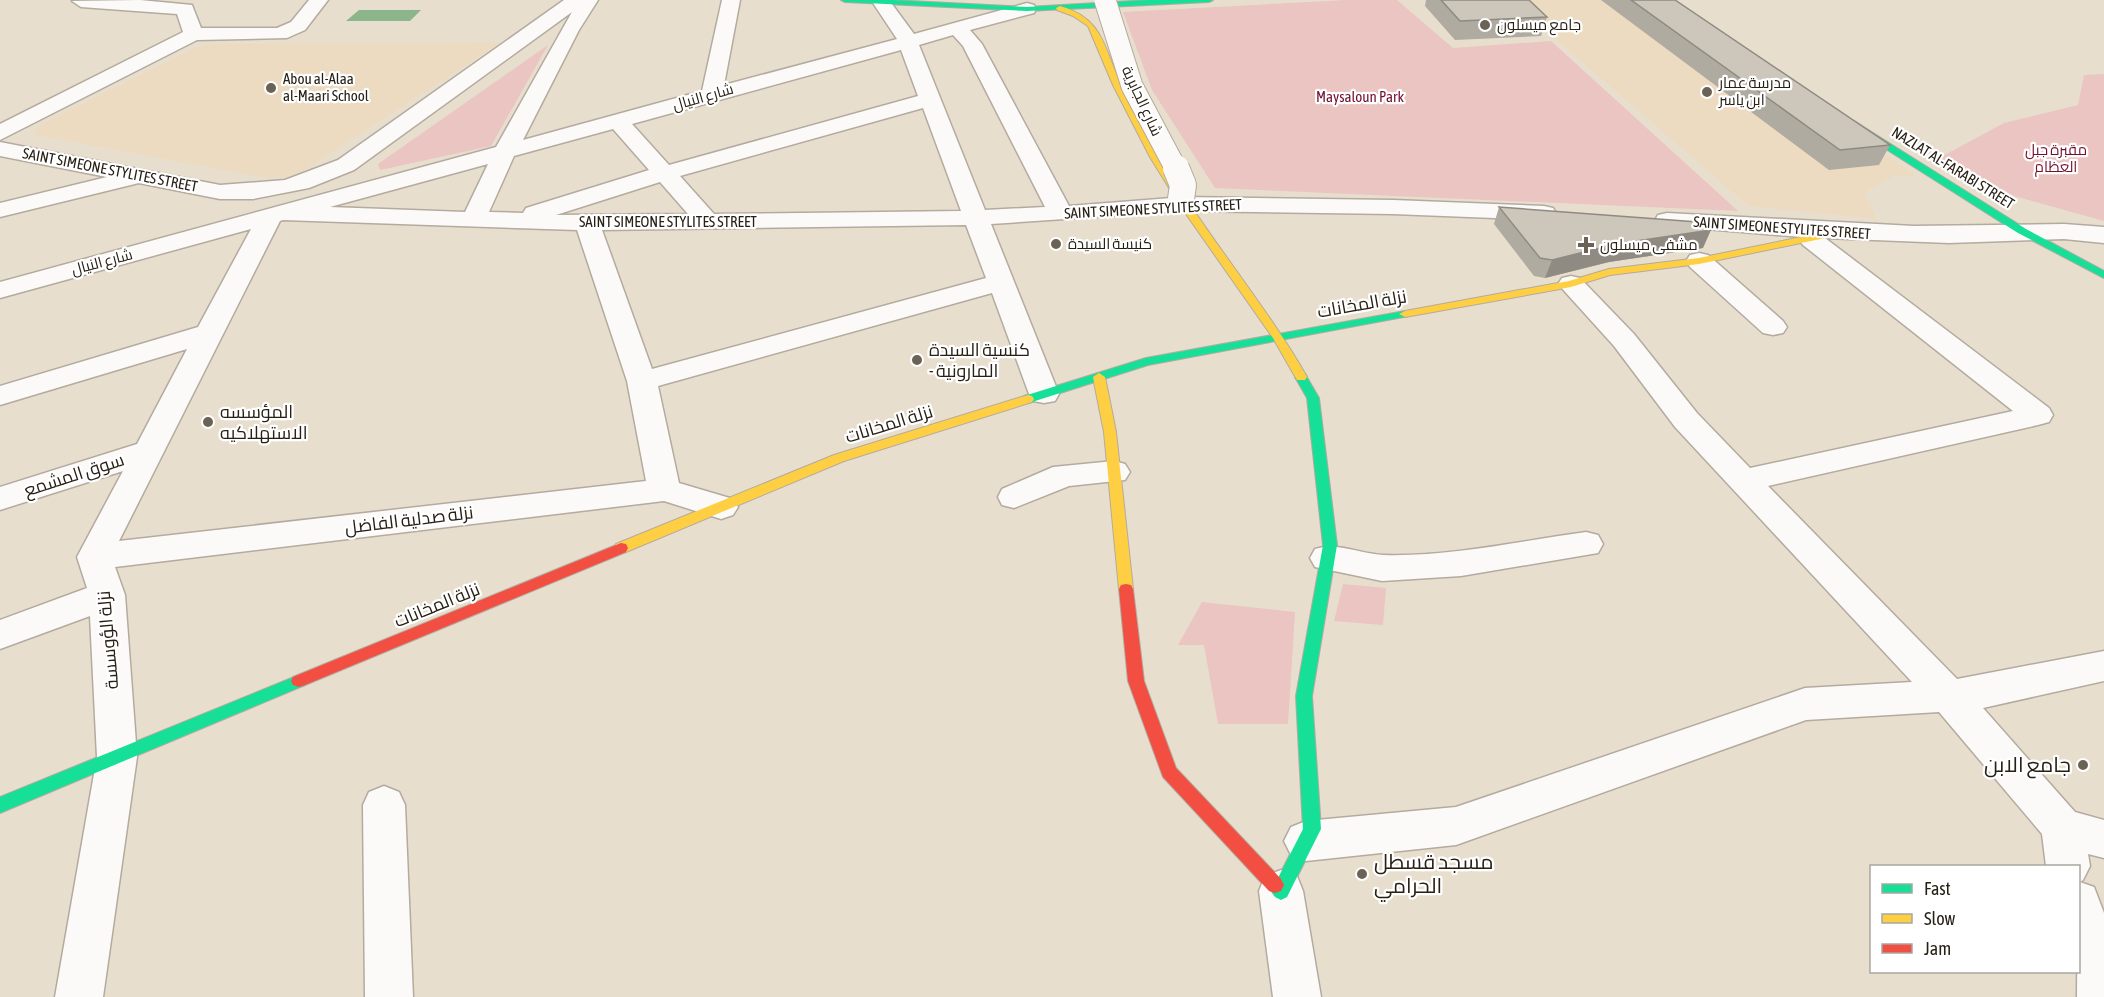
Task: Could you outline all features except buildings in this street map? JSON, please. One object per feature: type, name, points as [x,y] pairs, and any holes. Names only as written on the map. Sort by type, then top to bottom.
[{"type":"street","points":[[0,133],[193,34],[280,34],[298,26],[319,0]]},
{"type":"street","name":"SAINT SIMEONE STYLITES STREET","points":[[0,149],[220,192],[262,191],[308,182],[337,170],[360,156],[576,0]]},
{"type":"street","points":[[473,221],[505,152],[569,30],[589,0]]},
{"type":"street","points":[[712,94],[731,0]]},
{"type":"street","points":[[845,0],[1027,9],[1209,0]]},
{"type":"street","name":"شارع الجابرية","points":[[1105,0],[1132,86],[1183,185],[1182,202]]},
{"type":"street","points":[[81,1],[185,9],[193,34]]},
{"type":"street","points":[[882,3],[901,27],[908,42],[1044,394]]},
{"type":"street","name":"شارع النيال","points":[[0,290],[1027,9]]},
{"type":"street","points":[[1060,9],[1076,14],[1091,25],[1130,111],[1182,202],[1279,338],[1313,398],[1330,545],[1304,696],[1311,829],[1281,891],[1296,997]]},
{"type":"street","points":[[957,28],[972,44],[1061,214]]},
{"type":"street","points":[[508,221],[665,173],[930,99]]},
{"type":"street","name":"NAZLAT AL-FARABI STREET","points":[[1841,116],[2022,231],[2104,275]]},
{"type":"street","points":[[618,121],[708,222]]},
{"type":"street","points":[[360,156],[355,162],[355,174],[379,186]]},
{"type":"street","points":[[0,210],[142,175]]},
{"type":"street","name":"شارع النيال","points":[[203,234],[215,227],[227,211],[226,197],[220,192]]},
{"type":"street","name":"SAINT SIMEONE STYLITES STREET","points":[[277,215],[587,223],[708,222],[977,218],[1061,214],[1182,202],[1566,214]]},
{"type":"street","points":[[94,557],[210,333],[277,215]]},
{"type":"street","name":"SAINT SIMEONE STYLITES STREET","points":[[1643,219],[1824,236],[1960,235],[2050,229],[2104,235]]},
{"type":"street","points":[[587,223],[642,381],[664,490]]},
{"type":"street","points":[[1744,480],[2038,415],[1867,285],[1824,236]]},
{"type":"street","name":"نزلة المخانات","points":[[0,805],[839,458],[1146,362],[1571,284],[1609,272],[1699,261],[1824,236]]},
{"type":"street","points":[[1699,261],[1773,327]]},
{"type":"street","points":[[642,381],[1002,282]]},
{"type":"street","points":[[1571,284],[1624,340],[1686,420],[1948,695],[2065,847],[2104,839]]},
{"type":"street","points":[[0,396],[210,333]]},
{"type":"street","points":[[1099,377],[1110,432],[1137,681],[1169,772],[1281,891]]},
{"type":"street","name":"سوق المشمع","points":[[0,499],[148,451]]},
{"type":"street","points":[[1014,497],[1065,475],[1114,472]]},
{"type":"street","name":"نزلة صدلية الفاضل","points":[[94,557],[664,490],[721,507]]},
{"type":"street","points":[[1327,558],[1382,568],[1461,563],[1586,544]]},
{"type":"street","name":"نزلة الؤوسسة","points":[[79,997],[117,757],[106,595],[94,557]]},
{"type":"street","points":[[0,635],[106,595]]},
{"type":"street","points":[[1306,841],[1456,826],[1805,704],[1973,694],[2104,666]]},
{"type":"street","points":[[384,805],[389,997]]},
{"type":"street","points":[[2080,905],[2100,975],[2101,997]]},
{"type":"shaded area","name":"مدرسة عمار ابن ياسر","points":[[1510,0],[1664,0],[1916,176],[1894,176],[1864,193],[1877,219],[1749,206]]},
{"type":"shaded area","points":[[359,10],[421,10],[410,21],[346,21]]},
{"type":"shaded area","name":"Abou al-Alaa al-Maari School","points":[[500,43],[301,172],[285,177],[266,178],[36,135],[34,130],[196,47],[214,44]]},
{"type":"green space","name":"Maysaloun Park","points":[[1346,0],[1397,0],[1453,48],[1551,41],[1738,211],[1215,188],[1152,90],[1123,12]]},
{"type":"green space","points":[[548,45],[491,146],[380,170],[378,164]]},
{"type":"green space","name":"مقبرة جبل العظام","points":[[2104,74],[2104,221],[2014,196],[1939,158],[2004,123],[2078,105],[2084,75]]},
{"type":"green space","points":[[1343,584],[1386,588],[1383,625],[1334,621]]},
{"type":"green space","points":[[1202,602],[1295,612],[1288,724],[1218,724],[1204,645],[1178,645]]},
{"type":"traffic: fast","points":[[845,0],[1027,9],[1190,0]]},
{"type":"traffic: fast","points":[[1181,1],[1209,0]]},
{"type":"traffic: fast","points":[[1851,123],[2022,231],[2104,275]]},
{"type":"traffic: fast","points":[[1028,399],[1146,362],[1405,314]]},
{"type":"traffic: fast","points":[[1275,885],[1281,891],[1312,829],[1304,696],[1330,545],[1313,398],[1301,377]]},
{"type":"traffic: fast","points":[[0,805],[299,681]]},
{"type":"traffic: slow","points":[[1060,8],[1076,14],[1091,25],[1117,85],[1155,157],[1184,204],[1279,338],[1301,377]]},
{"type":"traffic: slow","points":[[1405,314],[1571,284],[1609,272],[1699,261],[1836,233]]},
{"type":"traffic: slow","points":[[1099,377],[1110,432],[1126,589]]},
{"type":"traffic: slow","points":[[621,548],[839,458],[1028,399]]},
{"type":"traffic: jam","points":[[299,681],[621,548]]},
{"type":"traffic: jam","points":[[1126,589],[1136,681],[1169,772],[1275,885]]},
{"type":"place","name":"جامع ميسلون","points":[[1485,25]]},
{"type":"place","name":"Abou al-Alaa al-Maari School","points":[[271,88]]},
{"type":"place","name":"مدرسة عمار ابن ياسر","points":[[1707,92]]},
{"type":"place","name":"كنيسة السيدة","points":[[1056,244]]},
{"type":"place","name":"مشفى ميسلون","points":[[1586,245]]},
{"type":"place","name":"كنسية السيدة - المارونية","points":[[917,360]]},
{"type":"place","name":"المؤسسه الاستهلاكيه","points":[[208,422]]},
{"type":"place","name":"جامع الابن","points":[[2083,765]]},
{"type":"place","name":"مسجد قسطل الحرامي","points":[[1362,874]]}]
